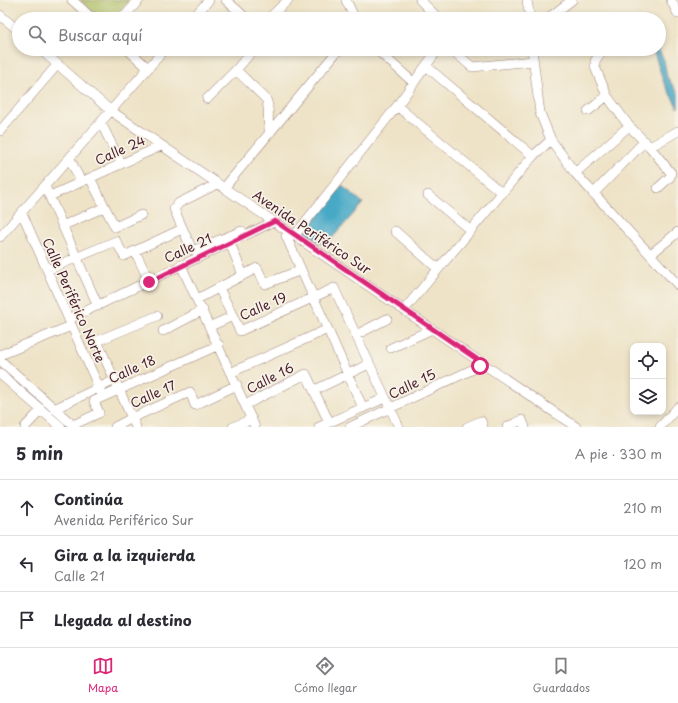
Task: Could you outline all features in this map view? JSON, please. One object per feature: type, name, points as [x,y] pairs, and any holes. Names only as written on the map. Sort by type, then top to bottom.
[{"type":"street","points":[[72,0],[85,12]]},
{"type":"street","points":[[128,12],[139,0]]},
{"type":"street","points":[[198,12],[209,0]]},
{"type":"street","points":[[226,0],[239,12]]},
{"type":"street","points":[[275,12],[288,0]]},
{"type":"street","points":[[346,0],[352,12]]},
{"type":"street","points":[[420,0],[432,12]]},
{"type":"street","points":[[527,0],[529,12]]},
{"type":"street","points":[[556,12],[572,0]]},
{"type":"street","points":[[671,0],[678,14]]},
{"type":"street","points":[[1,19],[12,26]]},
{"type":"street","name":"Avenida Periférico Sur","points":[[48,56],[111,111],[220,186],[273,220],[291,236],[404,310],[576,427]]},
{"type":"street","points":[[135,56],[148,68]]},
{"type":"street","points":[[0,237],[159,56]]},
{"type":"street","points":[[207,99],[248,56]]},
{"type":"street","points":[[273,220],[192,250],[174,212],[175,206],[220,186],[270,133],[333,56]]},
{"type":"street","points":[[384,56],[414,82]]},
{"type":"street","points":[[363,408],[301,270],[291,236],[396,106],[433,56]]},
{"type":"street","points":[[460,56],[472,66],[533,61]]},
{"type":"street","points":[[533,56],[540,113],[551,140],[575,173],[678,285]]},
{"type":"street","points":[[598,56],[595,61],[595,67],[607,96],[629,126],[647,144],[671,173],[670,177],[658,188]]},
{"type":"street","points":[[0,131],[58,64]]},
{"type":"street","points":[[426,66],[533,156]]},
{"type":"street","points":[[236,70],[266,99],[269,105],[268,122],[270,133]]},
{"type":"street","points":[[588,111],[607,96]]},
{"type":"street","points":[[396,106],[502,193]]},
{"type":"street","points":[[101,123],[122,163]]},
{"type":"street","points":[[575,173],[629,126]]},
{"type":"street","points":[[594,194],[647,144],[678,131]]},
{"type":"street","points":[[404,310],[437,268],[533,156],[551,140]]},
{"type":"street","name":"Calle 24","points":[[50,196],[161,146]]},
{"type":"street","points":[[70,159],[105,207],[115,227],[141,215]]},
{"type":"street","points":[[45,186],[98,306]]},
{"type":"street","points":[[428,195],[470,230]]},
{"type":"street","points":[[62,226],[105,207]]},
{"type":"street","name":"Calle Periférico Norte","points":[[22,213],[103,397]]},
{"type":"street","name":"Calle 21","points":[[0,355],[70,322],[98,306],[182,265],[230,243],[273,220]]},
{"type":"street","points":[[47,270],[116,241],[124,256],[182,229]]},
{"type":"street","points":[[395,231],[437,268]]},
{"type":"street","points":[[651,254],[678,232]]},
{"type":"street","points":[[230,243],[243,275]]},
{"type":"street","points":[[135,251],[149,282]]},
{"type":"street","points":[[182,265],[254,423],[233,427]]},
{"type":"street","points":[[198,299],[257,268],[265,284],[301,270]]},
{"type":"street","points":[[219,288],[233,316]]},
{"type":"street","name":"Calle 19","points":[[211,326],[233,316],[240,331],[334,288],[356,335]]},
{"type":"street","points":[[162,330],[203,310]]},
{"type":"street","points":[[136,427],[97,341],[156,316]]},
{"type":"street","points":[[387,319],[356,335],[399,427]]},
{"type":"street","points":[[232,372],[328,328]]},
{"type":"street","points":[[391,348],[428,331]]},
{"type":"street","name":"Calle 18","points":[[74,426],[99,413],[94,401],[219,345]]},
{"type":"street","points":[[0,360],[74,426]]},
{"type":"street","points":[[329,422],[315,390],[369,364]]},
{"type":"street","name":"Calle 15","points":[[350,427],[484,364]]},
{"type":"street","points":[[0,374],[60,427]]},
{"type":"street","name":"Calle 16","points":[[246,405],[306,374],[315,390]]},
{"type":"street","points":[[54,409],[115,380]]},
{"type":"street","name":"Calle 17","points":[[116,427],[132,418],[190,392],[195,405],[237,385]]},
{"type":"street","points":[[29,400],[38,393]]},
{"type":"street","points":[[319,427],[385,398]]},
{"type":"street","points":[[660,427],[678,407]]},
{"type":"street","points":[[25,427],[41,410]]},
{"type":"street","points":[[466,427],[481,421],[483,427]]},
{"type":"street","points":[[507,427],[523,423]]},
{"type":"green space","points":[[80,0],[129,0],[119,12],[93,12]]},
{"type":"water","points":[[655,56],[662,56],[664,60],[667,77],[678,93],[678,108],[664,83]]},
{"type":"water","points":[[342,185],[363,203],[325,246],[305,232]]},
{"type":"route","points":[[149,282],[275,221],[484,364],[480,366]]}]
